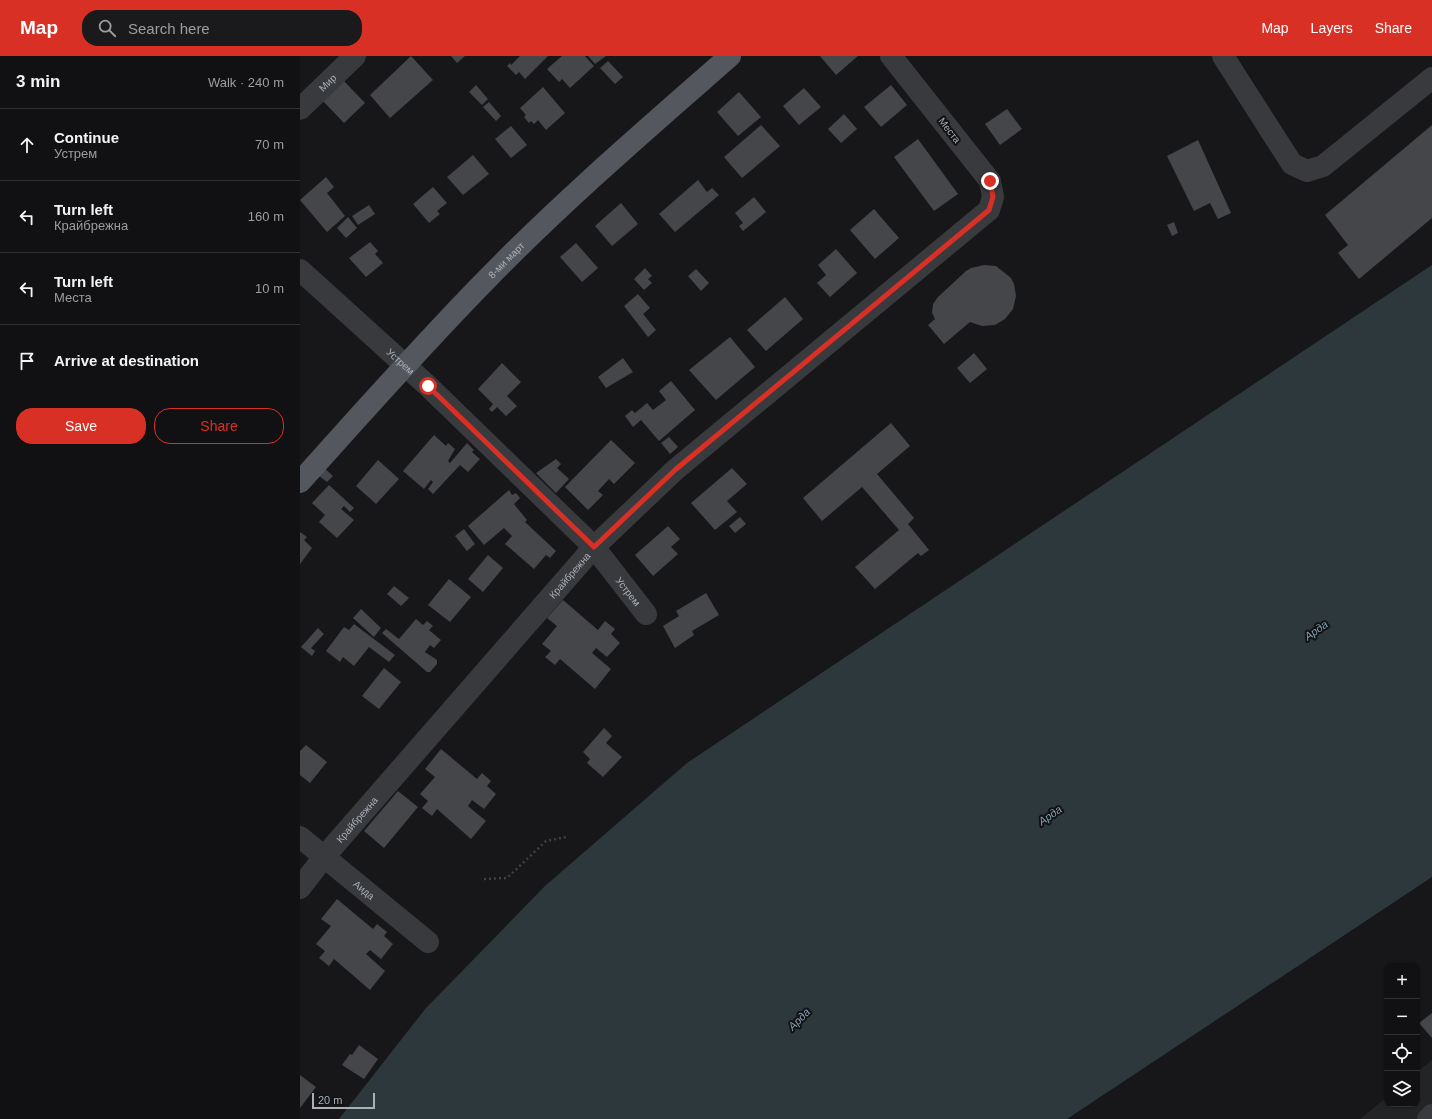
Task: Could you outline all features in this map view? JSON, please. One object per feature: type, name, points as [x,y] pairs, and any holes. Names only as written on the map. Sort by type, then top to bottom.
[{"type":"main road","name":"8-ми март","points":[[300,482],[404,365],[489,277],[637,138],[730,56]]},
{"type":"street","name":"Мир","points":[[300,110],[355,56]]},
{"type":"street","name":"Места","points":[[891,56],[990,181],[993,197],[989,210]]},
{"type":"street","points":[[1223,56],[1292,164],[1307,171],[1323,166],[1432,78]]},
{"type":"street","name":"Крайбрежна","points":[[300,888],[324,857],[594,547],[675,470],[989,210]]},
{"type":"street","name":"Устрем","points":[[300,270],[404,365],[594,547],[646,614]]},
{"type":"street","name":"Аида","points":[[300,837],[428,942]]},
{"type":"street","points":[[1428,1119],[1432,1115]]},
{"type":"path","points":[[484,879],[507,878],[546,841],[566,837]]},
{"type":"shaded area","points":[[1432,1060],[1432,1119],[1360,1119],[1384,1099],[1384,1107],[1420,1107],[1420,1070]]},
{"type":"water","name":"Арда","points":[[1432,265],[1432,877],[1067,1119],[339,1119],[426,1008],[545,886],[687,763]]},
{"type":"building","points":[[411,56],[433,80],[390,118],[370,95]]},
{"type":"building","points":[[451,56],[465,56],[457,63]]},
{"type":"building","points":[[520,56],[548,56],[525,79],[519,72],[516,75],[507,66],[510,63],[511,65]]},
{"type":"building","points":[[562,56],[585,56],[594,66],[570,88],[562,79],[559,82],[547,69]]},
{"type":"building","points":[[588,56],[606,56],[595,64]]},
{"type":"building","points":[[820,56],[858,56],[836,75]]},
{"type":"building","points":[[608,61],[623,77],[615,84],[600,68]]},
{"type":"building","points":[[343,80],[365,103],[344,123],[322,100]]},
{"type":"building","points":[[476,85],[488,99],[482,105],[469,92]]},
{"type":"building","points":[[891,85],[907,105],[881,127],[864,107]]},
{"type":"building","points":[[543,87],[565,113],[546,130],[538,120],[534,124],[531,121],[529,123],[524,117],[526,115],[520,108]]},
{"type":"building","points":[[804,88],[821,107],[799,125],[783,106]]},
{"type":"building","points":[[739,92],[761,117],[738,136],[717,112]]},
{"type":"building","points":[[489,102],[501,116],[496,121],[483,107]]},
{"type":"building","points":[[1007,109],[1022,129],[1000,145],[985,124]]},
{"type":"building","points":[[844,114],[857,129],[841,143],[828,129]]},
{"type":"building","points":[[761,125],[780,146],[742,178],[724,157]]},
{"type":"building","points":[[1432,125],[1432,218],[1359,279],[1338,253],[1348,245],[1325,215]]},
{"type":"building","points":[[511,126],[527,145],[511,158],[495,139]]},
{"type":"building","points":[[918,139],[958,194],[934,211],[894,157]]},
{"type":"building","points":[[1198,140],[1231,213],[1218,219],[1210,203],[1194,211],[1167,156]]},
{"type":"building","points":[[473,155],[489,174],[463,195],[447,177]]},
{"type":"building","points":[[326,177],[334,187],[327,193],[345,216],[327,232],[300,200]]},
{"type":"building","points":[[698,180],[707,192],[712,188],[719,195],[675,232],[659,214]]},
{"type":"building","points":[[433,187],[447,203],[437,211],[440,214],[429,223],[413,204]]},
{"type":"building","points":[[754,197],[766,212],[743,231],[739,226],[743,223],[735,213]]},
{"type":"building","points":[[621,203],[638,224],[612,246],[595,226]]},
{"type":"building","points":[[369,205],[375,214],[358,225],[352,216]]},
{"type":"building","points":[[874,209],[899,238],[875,259],[850,230]]},
{"type":"building","points":[[348,217],[357,228],[346,238],[337,228]]},
{"type":"building","points":[[1174,222],[1178,233],[1172,236],[1167,225]]},
{"type":"building","points":[[370,242],[378,251],[375,254],[383,263],[366,277],[349,258]]},
{"type":"building","points":[[576,243],[598,268],[582,282],[560,257]]},
{"type":"building","points":[[836,249],[857,273],[830,297],[817,283],[826,275],[818,265]]},
{"type":"building","points":[[984,265],[996,266],[1011,278],[1014,284],[1016,296],[1013,309],[1005,319],[995,325],[982,326],[970,322],[944,344],[928,325],[935,319],[932,313],[933,304],[938,297],[966,271],[971,268]]},
{"type":"building","points":[[645,268],[652,276],[648,279],[652,283],[644,290],[634,279]]},
{"type":"building","points":[[696,269],[709,283],[701,291],[688,276]]},
{"type":"building","points":[[638,294],[650,308],[643,314],[656,330],[648,337],[624,306]]},
{"type":"building","points":[[785,297],[803,319],[766,351],[747,330]]},
{"type":"building","points":[[730,337],[755,367],[716,400],[689,370]]},
{"type":"building","points":[[974,353],[987,369],[970,383],[957,368]]},
{"type":"building","points":[[623,358],[633,372],[606,388],[598,377]]},
{"type":"building","points":[[502,363],[521,382],[507,396],[517,406],[506,416],[497,407],[492,412],[489,409],[493,404],[478,389]]},
{"type":"building","points":[[671,381],[695,410],[659,441],[641,420],[633,427],[625,416],[632,410],[635,413],[647,403],[653,410],[666,400],[659,391]]},
{"type":"building","points":[[891,423],[910,446],[877,474],[914,518],[908,524],[929,550],[921,556],[918,553],[875,589],[855,567],[899,530],[862,487],[822,521],[803,498]]},
{"type":"building","points":[[434,435],[446,446],[448,443],[455,449],[448,461],[450,463],[467,443],[474,450],[472,452],[480,459],[468,472],[460,465],[433,494],[428,489],[433,482],[431,480],[424,489],[403,471]]},
{"type":"building","points":[[669,437],[678,447],[670,454],[661,443]]},
{"type":"building","points":[[611,440],[635,463],[614,484],[609,479],[598,491],[603,495],[588,510],[565,487]]},
{"type":"building","points":[[556,459],[561,464],[557,468],[569,479],[556,493],[536,473]]},
{"type":"building","points":[[378,460],[399,479],[376,504],[356,486]]},
{"type":"building","points":[[322,466],[333,476],[327,482],[315,473]]},
{"type":"building","points":[[732,468],[747,484],[727,501],[737,512],[715,530],[691,503]]},
{"type":"building","points":[[329,485],[354,508],[350,512],[344,506],[341,509],[354,520],[337,538],[319,522],[325,515],[312,503]]},
{"type":"building","points":[[509,490],[512,495],[516,493],[520,498],[514,504],[527,520],[525,522],[556,551],[550,558],[546,555],[534,569],[505,544],[512,536],[504,528],[484,545],[468,526]]},
{"type":"building","points":[[740,517],[746,524],[735,533],[729,526]]},
{"type":"building","points":[[668,526],[680,539],[671,547],[678,554],[653,576],[635,555]]},
{"type":"building","points":[[464,529],[475,544],[467,551],[455,536]]},
{"type":"building","points":[[300,532],[307,537],[304,540],[312,548],[300,564]]},
{"type":"building","points":[[488,555],[503,568],[483,592],[468,579]]},
{"type":"building","points":[[449,579],[471,597],[450,622],[428,605]]},
{"type":"building","points":[[394,586],[409,598],[401,606],[387,594]]},
{"type":"building","points":[[706,593],[719,615],[692,631],[694,635],[675,648],[663,626],[679,616],[676,611]]},
{"type":"building","points":[[563,600],[598,630],[605,621],[615,629],[611,634],[620,643],[607,657],[596,648],[592,653],[611,669],[595,689],[560,659],[555,665],[545,657],[551,651],[542,644],[557,626],[547,618]]},
{"type":"building","points":[[361,609],[381,628],[374,637],[353,618]]},
{"type":"building","points":[[416,619],[423,625],[427,621],[433,626],[429,630],[441,640],[434,648],[430,645],[425,652],[437,660],[437,664],[430,672],[427,672],[382,633],[386,629],[399,639]]},
{"type":"building","points":[[354,624],[395,655],[389,662],[369,647],[354,666],[343,657],[340,662],[326,651],[344,627],[349,630]]},
{"type":"building","points":[[318,628],[324,634],[311,648],[315,651],[312,656],[301,647]]},
{"type":"building","points":[[384,668],[401,682],[379,709],[362,696]]},
{"type":"building","points":[[604,728],[612,736],[606,743],[622,757],[603,777],[587,763],[590,759],[583,752]]},
{"type":"building","points":[[306,745],[327,762],[310,783],[300,775],[300,751]]},
{"type":"building","points":[[441,749],[477,779],[482,773],[491,781],[487,786],[496,794],[484,809],[472,800],[468,806],[486,821],[471,839],[437,809],[432,816],[422,808],[428,801],[420,794],[435,777],[425,769]]},
{"type":"building","points":[[398,791],[418,807],[384,848],[364,831]]},
{"type":"building","points":[[337,899],[373,929],[377,924],[387,932],[384,936],[393,944],[381,959],[370,950],[366,954],[385,971],[370,990],[334,959],[329,966],[319,958],[325,951],[316,944],[331,926],[321,919]]},
{"type":"building","points":[[1432,1013],[1432,1038],[1420,1024],[1420,1022]]},
{"type":"building","points":[[359,1045],[378,1059],[364,1079],[342,1065]]},
{"type":"building","points":[[300,1075],[316,1087],[300,1108]]},
{"type":"route","points":[[428,386],[594,547],[675,470],[989,210],[993,197],[990,181]]}]
